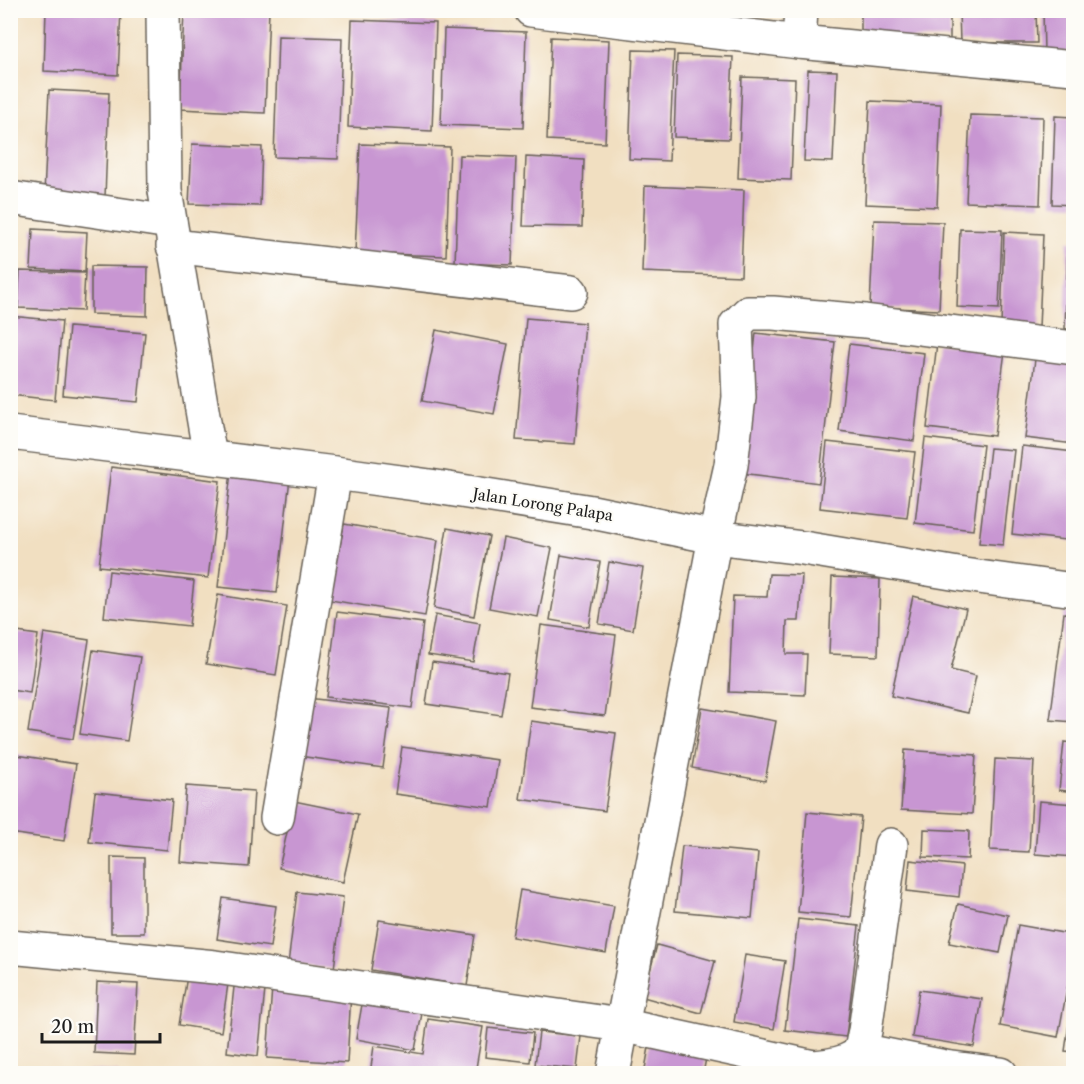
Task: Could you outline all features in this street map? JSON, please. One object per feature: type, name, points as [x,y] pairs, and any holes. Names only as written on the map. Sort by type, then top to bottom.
[{"type":"street","points":[[163,10],[165,191],[210,457]]},
{"type":"street","points":[[531,10],[799,42],[1074,68]]},
{"type":"street","points":[[799,42],[801,10]]},
{"type":"street","points":[[10,198],[172,234],[571,292]]},
{"type":"street","points":[[613,1074],[730,465],[739,397],[736,324],[748,313],[773,313],[865,321],[1074,348]]},
{"type":"street","name":"Jalan Lorong Palapa","points":[[10,433],[335,472],[592,512],[715,537],[803,548],[964,575],[1074,590]]},
{"type":"street","points":[[277,818],[335,472]]},
{"type":"street","points":[[10,947],[215,967],[621,1025],[814,1067],[828,1066],[854,1057],[860,1050],[865,1031],[891,845]]},
{"type":"street","points":[[860,1050],[945,1068],[1001,1074]]},
{"type":"building","points":[[46,10],[121,10],[118,75],[44,71]]},
{"type":"building","points":[[184,10],[269,10],[265,113],[180,109]]},
{"type":"building","points":[[861,10],[950,10],[950,39],[861,40]]},
{"type":"building","points":[[959,10],[1036,10],[1037,43],[960,43]]},
{"type":"building","points":[[1043,10],[1074,10],[1074,52],[1044,52]]},
{"type":"building","points":[[352,20],[436,23],[432,131],[348,127]]},
{"type":"building","points":[[444,29],[526,32],[523,128],[441,125]]},
{"type":"building","points":[[278,36],[342,38],[338,159],[274,157]]},
{"type":"building","points":[[551,37],[609,40],[605,143],[547,140]]},
{"type":"building","points":[[633,50],[674,51],[669,161],[629,159]]},
{"type":"building","points":[[677,55],[733,57],[729,139],[674,137]]},
{"type":"building","points":[[808,70],[837,71],[833,162],[804,161]]},
{"type":"building","points":[[742,77],[795,79],[791,180],[738,178]]},
{"type":"building","points":[[10,90],[15,90],[12,153],[10,153]]},
{"type":"building","points":[[49,90],[109,93],[105,197],[44,194]]},
{"type":"building","points":[[870,101],[941,104],[937,207],[865,204]]},
{"type":"building","points":[[970,115],[1043,117],[1040,205],[966,202]]},
{"type":"building","points":[[1055,116],[1074,117],[1074,205],[1052,204]]},
{"type":"building","points":[[192,144],[262,147],[260,206],[189,204]]},
{"type":"building","points":[[360,144],[450,147],[446,256],[355,253]]},
{"type":"building","points":[[459,155],[516,157],[512,265],[455,263]]},
{"type":"building","points":[[526,157],[584,160],[582,227],[523,226]]},
{"type":"building","points":[[645,186],[744,190],[741,276],[642,272]]},
{"type":"building","points":[[874,220],[943,222],[939,310],[870,307]]},
{"type":"building","points":[[33,229],[87,232],[85,272],[31,269]]},
{"type":"building","points":[[960,229],[1002,230],[999,309],[957,307]]},
{"type":"building","points":[[1004,232],[1043,234],[1039,328],[1001,326]]},
{"type":"building","points":[[1068,241],[1074,242],[1074,329],[1065,329]]},
{"type":"building","points":[[91,266],[148,267],[147,316],[91,314]]},
{"type":"building","points":[[20,271],[85,273],[83,311],[18,308]]},
{"type":"building","points":[[10,316],[62,321],[55,400],[10,395]]},
{"type":"building","points":[[526,318],[585,323],[575,444],[516,440]]},
{"type":"building","points":[[69,327],[145,333],[138,402],[63,395]]},
{"type":"building","points":[[436,330],[508,344],[494,414],[422,401]]},
{"type":"building","points":[[756,333],[835,342],[819,483],[741,473]]},
{"type":"building","points":[[937,343],[1005,351],[994,436],[927,428]]},
{"type":"building","points":[[849,344],[924,353],[914,441],[839,431]]},
{"type":"building","points":[[1035,359],[1074,364],[1074,444],[1025,438]]},
{"type":"building","points":[[925,438],[983,445],[973,530],[915,523]]},
{"type":"building","points":[[827,442],[915,452],[907,518],[820,508]]},
{"type":"building","points":[[1022,446],[1074,452],[1074,541],[1012,534]]},
{"type":"building","points":[[990,448],[1014,450],[1003,545],[979,543]]},
{"type":"building","points":[[111,467],[220,481],[208,578],[99,566]]},
{"type":"building","points":[[231,472],[290,478],[277,593],[218,587]]},
{"type":"building","points":[[344,524],[438,540],[425,616],[330,600]]},
{"type":"building","points":[[447,528],[489,536],[474,616],[434,608]]},
{"type":"building","points":[[503,538],[552,548],[538,617],[489,608]]},
{"type":"building","points":[[561,555],[600,562],[589,627],[550,620]]},
{"type":"building","points":[[609,562],[643,568],[633,630],[599,624]]},
{"type":"building","points":[[109,571],[194,581],[189,626],[104,617]]},
{"type":"building","points":[[769,574],[802,575],[799,621],[787,621],[786,654],[807,654],[805,695],[729,692],[733,596],[767,597]]},
{"type":"building","points":[[832,577],[880,579],[878,656],[829,654]]},
{"type":"building","points":[[218,595],[287,606],[276,675],[206,664]]},
{"type":"building","points":[[913,596],[966,609],[951,670],[976,676],[968,713],[891,696]]},
{"type":"building","points":[[337,612],[423,623],[412,708],[326,697]]},
{"type":"building","points":[[1064,613],[1074,614],[1074,722],[1050,720]]},
{"type":"building","points":[[435,615],[480,623],[473,662],[428,655]]},
{"type":"building","points":[[541,625],[616,635],[605,716],[530,707]]},
{"type":"building","points":[[10,631],[38,635],[30,693],[10,690]]},
{"type":"building","points":[[44,633],[89,640],[73,739],[28,732]]},
{"type":"building","points":[[93,650],[140,657],[127,741],[80,734]]},
{"type":"building","points":[[432,662],[508,673],[501,715],[426,704]]},
{"type":"building","points":[[307,698],[391,708],[383,768],[299,756]]},
{"type":"building","points":[[702,708],[776,721],[765,781],[692,768]]},
{"type":"building","points":[[531,721],[616,733],[605,811],[520,799]]},
{"type":"building","points":[[1064,742],[1074,743],[1074,792],[1059,790]]},
{"type":"building","points":[[402,747],[498,760],[491,807],[395,794]]},
{"type":"building","points":[[905,750],[976,755],[972,814],[901,810]]},
{"type":"building","points":[[10,754],[76,764],[64,841],[10,833]]},
{"type":"building","points":[[995,759],[1034,761],[1029,852],[990,850]]},
{"type":"building","points":[[186,786],[254,791],[249,867],[180,862]]},
{"type":"building","points":[[95,792],[172,800],[167,850],[89,842]]},
{"type":"building","points":[[294,801],[358,814],[343,882],[279,868]]},
{"type":"building","points":[[1039,801],[1074,804],[1074,857],[1035,854]]},
{"type":"building","points":[[807,812],[861,817],[851,917],[798,912]]},
{"type":"building","points":[[924,829],[969,831],[968,859],[923,857]]},
{"type":"building","points":[[682,846],[758,853],[752,918],[675,911]]},
{"type":"building","points":[[111,857],[144,858],[144,933],[111,933]]},
{"type":"building","points":[[910,860],[962,866],[959,897],[907,891]]},
{"type":"building","points":[[520,890],[614,906],[606,953],[512,937]]},
{"type":"building","points":[[297,892],[343,897],[334,969],[288,964]]},
{"type":"building","points":[[223,898],[276,906],[270,947],[217,939]]},
{"type":"building","points":[[958,904],[1008,915],[1000,953],[949,943]]},
{"type":"building","points":[[798,919],[859,926],[846,1037],[785,1030]]},
{"type":"building","points":[[379,920],[475,935],[467,986],[371,970]]},
{"type":"building","points":[[1018,925],[1074,935],[1074,952],[1058,1037],[1000,1026]]},
{"type":"building","points":[[657,945],[715,961],[701,1013],[643,997]]},
{"type":"building","points":[[745,955],[785,961],[774,1029],[734,1022]]},
{"type":"building","points":[[188,970],[229,977],[221,1032],[179,1025]]},
{"type":"building","points":[[97,982],[138,984],[134,1055],[94,1053]]},
{"type":"building","points":[[234,987],[265,990],[258,1056],[227,1052]]},
{"type":"building","points":[[272,987],[351,992],[347,1063],[267,1058]]},
{"type":"building","points":[[919,990],[982,999],[974,1047],[912,1037]]},
{"type":"building","points":[[364,993],[424,1003],[415,1050],[356,1039]]},
{"type":"building","points":[[1072,1003],[1074,1004],[1074,1052],[1065,1051]]},
{"type":"building","points":[[428,1019],[483,1027],[475,1074],[370,1074],[374,1046],[423,1054]]},
{"type":"building","points":[[488,1028],[533,1033],[530,1062],[485,1057]]},
{"type":"building","points":[[539,1032],[581,1036],[577,1069],[535,1065]]},
{"type":"building","points":[[650,1042],[707,1053],[703,1074],[644,1074]]},
{"type":"building","points":[[841,1064],[882,1073],[839,1074]]},
{"type":"building","points":[[89,1070],[119,1072],[119,1074],[89,1074]]}]
